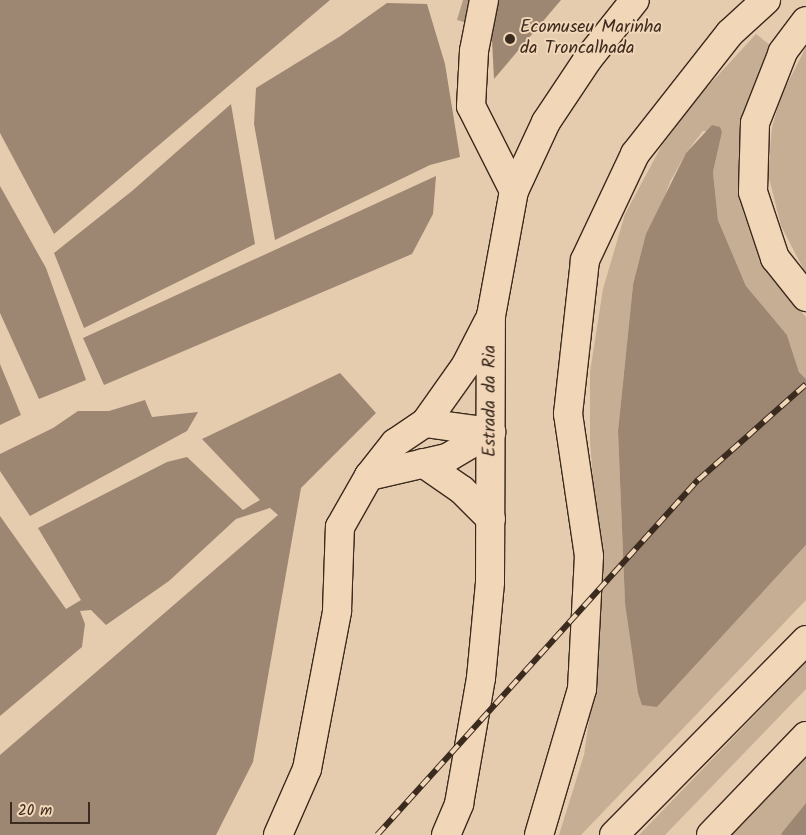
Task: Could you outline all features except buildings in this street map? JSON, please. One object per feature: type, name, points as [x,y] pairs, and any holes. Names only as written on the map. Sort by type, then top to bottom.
[{"type":"main road","points":[[484,0],[474,51],[471,106],[514,191]]},
{"type":"main road","name":"Estrada da Ria","points":[[446,835],[459,804],[481,678],[490,582],[491,316],[514,191],[546,122],[588,59],[635,0]]},
{"type":"main road","points":[[539,835],[582,689],[588,556],[568,414],[585,260],[636,154],[730,33],[766,0]]},
{"type":"main road","points":[[806,21],[783,52],[755,123],[753,192],[775,258],[806,297]]},
{"type":"main road","points":[[278,835],[307,769],[337,610],[340,527],[369,476],[395,443],[425,423],[466,365],[491,316]]},
{"type":"main road","points":[[425,423],[491,432]]},
{"type":"main road","points":[[369,476],[447,458],[491,432]]},
{"type":"main road","points":[[423,463],[462,490],[491,519]]},
{"type":"main road","points":[[614,835],[806,640]]},
{"type":"main road","points":[[711,835],[806,736]]},
{"type":"shaded area","points":[[0,0],[330,0],[54,234],[0,133]]},
{"type":"shaded area","name":"Ecomuseu Marinha da Troncalhada","points":[[490,0],[561,0],[494,79]]},
{"type":"shaded area","points":[[387,3],[427,4],[445,64],[460,157],[430,165],[275,240],[254,124],[256,88],[339,37]]},
{"type":"shaded area","points":[[756,34],[770,45],[742,120],[738,178],[744,214],[757,248],[775,281],[806,317],[806,379],[799,372],[787,335],[746,286],[718,220],[713,172],[722,132],[703,131],[686,153],[670,182],[633,285],[618,431],[625,603],[657,707],[806,545],[806,600],[581,835],[559,835],[584,755],[600,642],[600,573],[590,441],[590,372],[603,289],[625,214],[662,145],[697,98]]},
{"type":"shaded area","points":[[806,47],[806,274],[781,226],[768,174],[772,127],[781,96]]},
{"type":"shaded area","points":[[231,104],[255,244],[84,328],[54,253],[132,191]]},
{"type":"shaded area","points":[[712,125],[720,127],[722,132],[713,172],[718,220],[746,286],[787,335],[799,372],[806,379],[806,545],[657,707],[642,705],[638,693],[625,603],[618,431],[633,285],[646,234],[686,153]]},
{"type":"shaded area","points":[[436,176],[433,214],[412,254],[104,385],[83,338]]},
{"type":"shaded area","points":[[0,186],[46,268],[86,380],[39,399],[0,313]]},
{"type":"shaded area","points":[[0,364],[21,415],[0,425]]},
{"type":"shaded area","points":[[340,373],[376,413],[301,488],[253,762],[216,835],[0,835],[0,755],[278,515],[270,508],[236,519],[169,581],[106,625],[91,610],[80,611],[85,624],[82,647],[0,716],[0,516],[66,609],[81,600],[38,528],[167,462],[187,457],[243,510],[260,500],[202,439]]},
{"type":"shaded area","points":[[145,400],[152,417],[198,412],[187,431],[30,516],[0,471],[0,454],[53,428],[78,411],[109,411]]},
{"type":"shaded area","points":[[806,662],[806,689],[665,835],[639,835]]},
{"type":"shaded area","points":[[806,751],[806,803],[782,835],[726,835]]},
{"type":"shaded area","points":[[806,803],[806,835],[782,835],[781,834]]},
{"type":"railway","points":[[377,835],[698,480],[806,384]]},
{"type":"place","name":"Ecomuseu Marinha da Troncalhada","points":[[510,39]]}]
